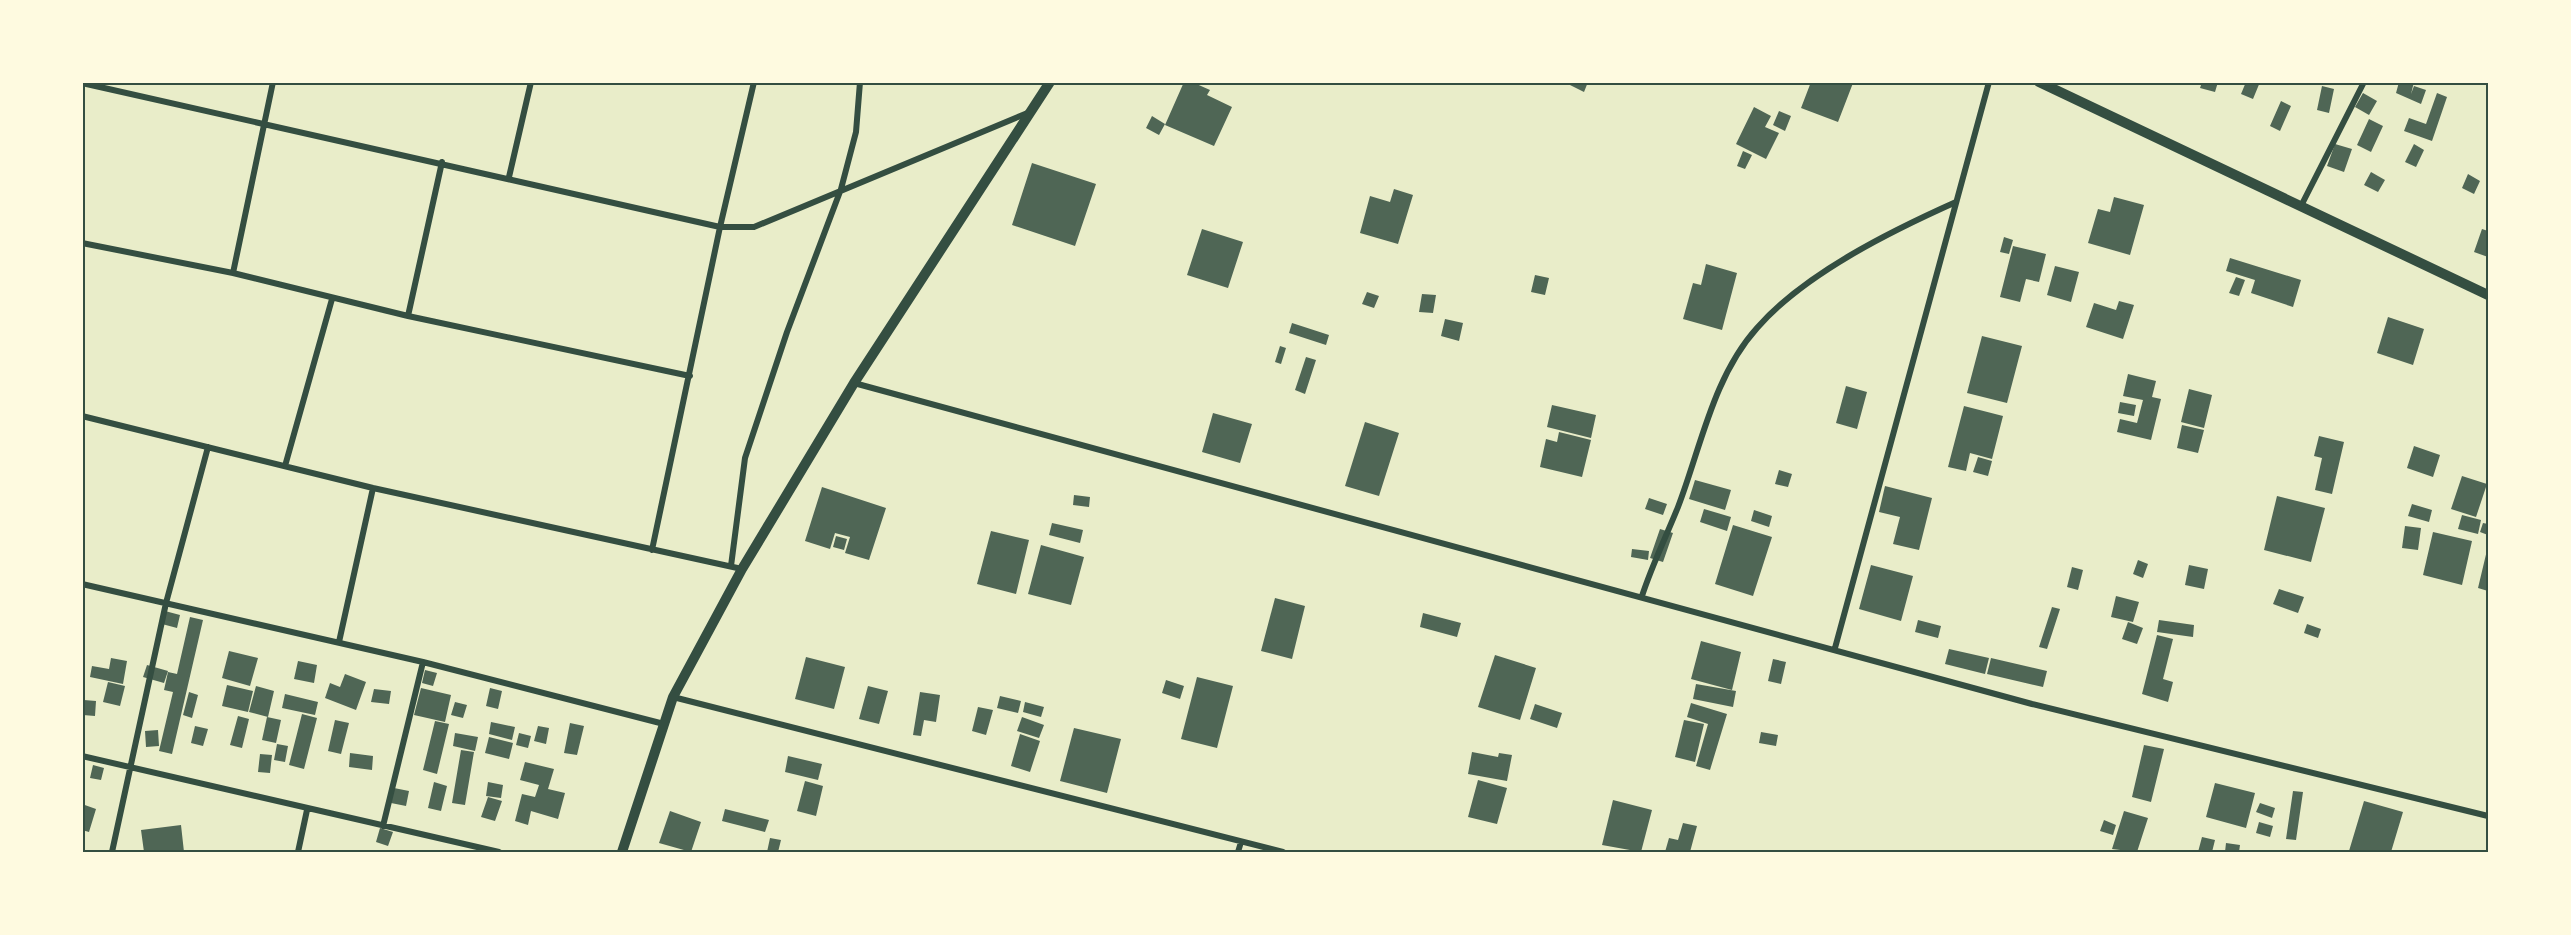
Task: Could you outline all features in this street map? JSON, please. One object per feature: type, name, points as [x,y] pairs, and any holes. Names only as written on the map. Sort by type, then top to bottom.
[{"type":"street","points":[[233,273],[273,82]]},
{"type":"street","points":[[509,177],[531,82]]},
{"type":"street","points":[[651,550],[720,227],[754,82]]},
{"type":"street","points":[[731,566],[746,458],[787,332],[841,189],[856,132],[860,82]]},
{"type":"street","points":[[622,852],[673,698],[742,569],[854,383],[1050,82]]},
{"type":"street","points":[[1835,648],[1989,82]]},
{"type":"street","points":[[2038,82],[2488,295]]},
{"type":"street","points":[[2301,206],[2364,82]]},
{"type":"street","points":[[82,83],[509,177],[720,227],[754,227],[1030,112]]},
{"type":"street","points":[[408,316],[442,162]]},
{"type":"street","points":[[1642,596],[1655,556],[1678,508],[1714,401],[1733,362],[1755,330],[1803,285],[1921,218],[1956,202]]},
{"type":"street","points":[[82,243],[233,273],[332,299],[690,376]]},
{"type":"street","points":[[285,466],[332,299]]},
{"type":"street","points":[[854,383],[1835,648],[2032,704],[2488,816]]},
{"type":"street","points":[[82,416],[374,488],[742,569]]},
{"type":"street","points":[[112,852],[166,603],[208,447]]},
{"type":"street","points":[[339,642],[374,488]]},
{"type":"street","points":[[82,584],[423,662],[664,724]]},
{"type":"street","points":[[383,826],[423,662]]},
{"type":"street","points":[[673,698],[1283,852]]},
{"type":"street","points":[[82,756],[476,850],[499,852]]},
{"type":"street","points":[[298,852],[307,810]]},
{"type":"street","points":[[1238,852],[1241,842]]},
{"type":"building","points":[[1184,82],[1192,82],[1210,90],[1207,95],[1232,107],[1214,146],[1165,125]]},
{"type":"building","points":[[1564,82],[1588,82],[1584,92]]},
{"type":"building","points":[[1811,82],[1853,83],[1838,122],[1801,108]]},
{"type":"building","points":[[2202,82],[2218,82],[2215,92],[2200,88]]},
{"type":"building","points":[[2246,82],[2260,82],[2253,99],[2241,94]]},
{"type":"building","points":[[2399,82],[2414,82],[2411,94],[2414,86],[2426,90],[2421,104],[2396,93]]},
{"type":"building","points":[[2322,86],[2334,89],[2329,113],[2317,110]]},
{"type":"building","points":[[2363,93],[2377,101],[2369,115],[2355,107]]},
{"type":"building","points":[[2437,93],[2447,97],[2432,141],[2404,131],[2409,118],[2426,124]]},
{"type":"building","points":[[2281,101],[2291,106],[2280,131],[2270,126]]},
{"type":"building","points":[[1754,107],[1771,116],[1765,127],[1779,133],[1766,159],[1736,144]]},
{"type":"building","points":[[1779,111],[1791,116],[1785,131],[1773,125]]},
{"type":"building","points":[[1152,116],[1165,124],[1159,135],[1146,128]]},
{"type":"building","points":[[2369,119],[2383,126],[2371,152],[2357,145]]},
{"type":"building","points":[[2335,144],[2352,149],[2344,172],[2327,166]]},
{"type":"building","points":[[2414,144],[2424,150],[2416,167],[2405,162]]},
{"type":"building","points":[[1743,151],[1752,155],[1745,169],[1737,166]]},
{"type":"building","points":[[1032,163],[1096,184],[1075,246],[1012,225]]},
{"type":"building","points":[[2371,172],[2385,180],[2378,192],[2364,185]]},
{"type":"building","points":[[2468,174],[2480,181],[2474,194],[2462,188]]},
{"type":"building","points":[[1394,189],[1413,195],[1398,244],[1360,233],[1370,196],[1390,202]]},
{"type":"building","points":[[2114,197],[2144,205],[2130,255],[2088,243],[2098,209],[2110,212]]},
{"type":"building","points":[[1202,229],[1243,242],[1228,288],[1187,275]]},
{"type":"building","points":[[2482,229],[2488,231],[2488,257],[2474,252]]},
{"type":"building","points":[[2004,237],[2013,240],[2009,254],[2000,252]]},
{"type":"building","points":[[2013,246],[2046,254],[2039,282],[2026,279],[2020,302],[2000,297]]},
{"type":"building","points":[[2230,258],[2301,280],[2293,307],[2251,293],[2255,280],[2226,271]]},
{"type":"building","points":[[1706,264],[1737,273],[1722,330],[1683,319],[1693,283],[1701,285]]},
{"type":"building","points":[[2055,266],[2079,272],[2071,302],[2047,295]]},
{"type":"building","points":[[1535,275],[1549,278],[1545,295],[1531,292]]},
{"type":"building","points":[[2236,277],[2245,280],[2239,296],[2229,293]]},
{"type":"building","points":[[1367,292],[1379,296],[1374,308],[1362,304]]},
{"type":"building","points":[[1422,294],[1436,295],[1433,313],[1419,312]]},
{"type":"building","points":[[2119,301],[2134,305],[2123,339],[2086,327],[2094,303],[2116,310]]},
{"type":"building","points":[[2388,317],[2424,329],[2413,365],[2377,353]]},
{"type":"building","points":[[1445,319],[1463,323],[1459,341],[1441,336]]},
{"type":"building","points":[[1292,323],[1329,335],[1326,345],[1289,333]]},
{"type":"building","points":[[1982,336],[2022,346],[2007,403],[1967,393]]},
{"type":"building","points":[[1280,346],[1286,348],[1281,364],[1275,362]]},
{"type":"building","points":[[1306,357],[1316,360],[1305,394],[1295,390]]},
{"type":"building","points":[[2128,374],[2156,381],[2152,397],[2161,399],[2151,440],[2117,432],[2120,419],[2137,423],[2143,400],[2123,396]]},
{"type":"building","points":[[1846,386],[1867,392],[1857,429],[1836,423]]},
{"type":"building","points":[[2189,389],[2212,395],[2204,428],[2181,422]]},
{"type":"building","points":[[2120,402],[2136,405],[2134,416],[2118,413]]},
{"type":"building","points":[[1552,405],[1596,415],[1591,438],[1547,427]]},
{"type":"building","points":[[1964,406],[2003,416],[1992,459],[1970,453],[1966,471],[1948,467]]},
{"type":"building","points":[[1213,413],[1252,424],[1240,463],[1202,452]]},
{"type":"building","points":[[1365,422],[1399,433],[1379,496],[1345,486]]},
{"type":"building","points":[[2182,425],[2204,430],[2198,453],[2177,448]]},
{"type":"building","points":[[1559,432],[1591,440],[1582,477],[1540,467],[1546,439],[1557,442]]},
{"type":"building","points":[[2319,436],[2344,442],[2332,494],[2315,490],[2322,458],[2314,456]]},
{"type":"building","points":[[2414,446],[2440,455],[2433,477],[2407,468]]},
{"type":"building","points":[[1978,457],[1992,461],[1988,476],[1973,472]]},
{"type":"building","points":[[1779,470],[1792,474],[1788,487],[1775,484]]},
{"type":"building","points":[[2462,476],[2487,484],[2476,517],[2451,509]]},
{"type":"building","points":[[1695,480],[1731,490],[1725,510],[1689,499]]},
{"type":"building","points":[[1885,486],[1932,498],[1919,550],[1893,544],[1900,517],[1879,512]]},
{"type":"building","points":[[822,487],[886,508],[869,560],[845,553],[850,537],[835,533],[830,549],[805,541]]},
{"type":"building","points":[[1074,495],[1090,497],[1089,507],[1073,505]]},
{"type":"building","points":[[2277,496],[2325,508],[2311,562],[2264,550]]},
{"type":"building","points":[[1649,498],[1667,504],[1663,515],[1645,509]]},
{"type":"building","points":[[2412,504],[2432,510],[2429,522],[2408,516]]},
{"type":"building","points":[[1704,509],[1731,517],[1727,531],[1700,522]]},
{"type":"building","points":[[1754,510],[1772,516],[1769,527],[1751,521]]},
{"type":"building","points":[[2462,515],[2481,520],[2478,534],[2458,529]]},
{"type":"building","points":[[1052,523],[1083,530],[1080,543],[1049,535]]},
{"type":"building","points":[[2483,523],[2488,524],[2488,535],[2480,532]]},
{"type":"building","points":[[1733,525],[1772,537],[1753,596],[1715,584]]},
{"type":"building","points":[[2405,526],[2421,528],[2418,550],[2402,548]]},
{"type":"building","points":[[1660,529],[1673,533],[1663,562],[1650,558]]},
{"type":"building","points":[[991,531],[1029,540],[1016,594],[977,584]]},
{"type":"building","points":[[2433,532],[2472,541],[2462,585],[2423,575]]},
{"type":"building","points":[[836,536],[847,539],[844,550],[833,547]]},
{"type":"building","points":[[1041,545],[1084,557],[1071,605],[1028,594]]},
{"type":"building","points":[[2488,546],[2488,591],[2478,588]]},
{"type":"building","points":[[1632,549],[1649,551],[1648,560],[1631,557]]},
{"type":"building","points":[[2138,560],[2148,564],[2143,578],[2133,574]]},
{"type":"building","points":[[1871,565],[1913,576],[1901,621],[1859,609]]},
{"type":"building","points":[[2189,565],[2208,569],[2204,589],[2185,585]]},
{"type":"building","points":[[2072,567],[2083,570],[2078,590],[2067,587]]},
{"type":"building","points":[[2279,589],[2304,597],[2298,613],[2273,604]]},
{"type":"building","points":[[2116,596],[2139,602],[2133,622],[2111,617]]},
{"type":"building","points":[[1275,598],[1305,606],[1292,659],[1261,651]]},
{"type":"building","points":[[2052,607],[2060,609],[2047,649],[2039,647]]},
{"type":"building","points":[[165,611],[180,615],[177,628],[162,624]]},
{"type":"building","points":[[1423,613],[1461,623],[1457,637],[1420,627]]},
{"type":"building","points":[[190,617],[203,620],[172,754],[159,751],[173,692],[164,690],[168,672],[177,674]]},
{"type":"building","points":[[1918,620],[1941,626],[1938,638],[1915,632]]},
{"type":"building","points":[[2159,620],[2194,625],[2193,637],[2157,632]]},
{"type":"building","points":[[2128,622],[2143,628],[2137,644],[2122,639]]},
{"type":"building","points":[[2307,624],[2321,629],[2318,638],[2304,633]]},
{"type":"building","points":[[2157,635],[2173,639],[2163,679],[2173,682],[2168,702],[2142,694]]},
{"type":"building","points":[[1701,641],[1741,652],[1732,690],[1691,679]]},
{"type":"building","points":[[1949,649],[1989,658],[1985,674],[1945,664]]},
{"type":"building","points":[[229,651],[258,658],[250,686],[222,678]]},
{"type":"building","points":[[1495,655],[1536,668],[1520,720],[1478,707]]},
{"type":"building","points":[[806,657],[845,667],[834,709],[795,699]]},
{"type":"building","points":[[111,658],[127,661],[123,684],[90,677],[92,666],[109,669]]},
{"type":"building","points":[[1991,658],[2047,671],[2043,687],[1987,674]]},
{"type":"building","points":[[1773,659],[1786,662],[1781,684],[1768,681]]},
{"type":"building","points":[[298,661],[317,665],[314,683],[294,679]]},
{"type":"building","points":[[147,665],[168,671],[164,683],[143,677]]},
{"type":"building","points":[[425,670],[437,673],[433,686],[422,683]]},
{"type":"building","points":[[345,674],[366,682],[356,710],[325,698],[330,683],[340,687]]},
{"type":"building","points":[[1197,677],[1233,686],[1217,748],[1181,739]]},
{"type":"building","points":[[1166,680],[1184,686],[1180,699],[1162,693]]},
{"type":"building","points":[[108,682],[125,686],[120,706],[103,702]]},
{"type":"building","points":[[1696,684],[1736,691],[1733,707],[1693,699]]},
{"type":"building","points":[[227,685],[253,691],[248,712],[222,706]]},
{"type":"building","points":[[256,686],[274,691],[268,717],[249,712]]},
{"type":"building","points":[[868,686],[888,691],[879,724],[859,719]]},
{"type":"building","points":[[421,688],[451,695],[445,722],[414,715]]},
{"type":"building","points":[[490,688],[502,691],[498,709],[486,706]]},
{"type":"building","points":[[374,689],[391,691],[389,704],[371,702]]},
{"type":"building","points":[[189,692],[198,695],[192,718],[183,715]]},
{"type":"building","points":[[920,692],[940,695],[936,722],[924,720],[921,736],[913,735]]},
{"type":"building","points":[[285,694],[318,702],[315,715],[282,708]]},
{"type":"building","points":[[1000,696],[1021,701],[1018,713],[997,708]]},
{"type":"building","points":[[84,700],[96,701],[95,716],[83,715]]},
{"type":"building","points":[[455,702],[467,705],[463,718],[451,715]]},
{"type":"building","points":[[1025,702],[1044,707],[1041,717],[1023,712]]},
{"type":"building","points":[[1691,703],[1727,714],[1710,770],[1696,766],[1708,724],[1687,717]]},
{"type":"building","points":[[1535,704],[1562,713],[1557,728],[1530,719]]},
{"type":"building","points":[[978,707],[993,710],[986,735],[972,731]]},
{"type":"building","points":[[302,714],[317,718],[304,769],[289,765]]},
{"type":"building","points":[[238,716],[249,719],[242,748],[230,745]]},
{"type":"building","points":[[267,717],[281,720],[276,743],[262,740]]},
{"type":"building","points":[[1022,717],[1044,725],[1039,738],[1017,731]]},
{"type":"building","points":[[335,720],[349,723],[341,754],[328,751]]},
{"type":"building","points":[[1684,720],[1704,724],[1695,762],[1675,757]]},
{"type":"building","points":[[435,721],[449,724],[437,774],[423,770]]},
{"type":"building","points":[[491,722],[515,727],[512,740],[489,734]]},
{"type":"building","points":[[570,723],[584,726],[577,755],[564,753]]},
{"type":"building","points":[[195,726],[208,729],[203,746],[191,743]]},
{"type":"building","points":[[538,726],[549,728],[546,744],[534,741]]},
{"type":"building","points":[[1074,728],[1121,739],[1107,793],[1060,781]]},
{"type":"building","points":[[158,730],[159,746],[146,747],[145,731]]},
{"type":"building","points":[[1761,732],[1778,735],[1776,746],[1759,743]]},
{"type":"building","points":[[455,733],[478,737],[475,751],[453,746]]},
{"type":"building","points":[[519,733],[531,736],[528,748],[516,745]]},
{"type":"building","points":[[1020,734],[1040,741],[1030,772],[1011,766]]},
{"type":"building","points":[[489,737],[513,743],[509,759],[485,753]]},
{"type":"building","points":[[277,744],[288,746],[285,762],[274,760]]},
{"type":"building","points":[[2144,745],[2164,749],[2151,802],[2132,797]]},
{"type":"building","points":[[461,750],[474,752],[465,805],[452,803]]},
{"type":"building","points":[[1472,752],[1498,757],[1499,753],[1512,755],[1507,781],[1468,774]]},
{"type":"building","points":[[350,753],[373,756],[372,770],[349,767]]},
{"type":"building","points":[[260,754],[272,755],[270,773],[258,772]]},
{"type":"building","points":[[788,756],[822,764],[818,780],[785,772]]},
{"type":"building","points":[[525,762],[554,769],[548,789],[565,793],[558,819],[531,811],[528,825],[515,821],[522,794],[535,797],[539,785],[520,780]]},
{"type":"building","points":[[93,765],[104,768],[101,780],[90,778]]},
{"type":"building","points":[[1478,780],[1507,788],[1497,824],[1468,817]]},
{"type":"building","points":[[805,781],[823,786],[816,816],[797,811]]},
{"type":"building","points":[[434,782],[447,786],[441,811],[428,808]]},
{"type":"building","points":[[488,782],[503,785],[501,798],[486,796]]},
{"type":"building","points":[[2215,783],[2255,793],[2246,828],[2206,817]]},
{"type":"building","points":[[394,788],[409,791],[406,806],[391,803]]},
{"type":"building","points":[[2293,791],[2303,792],[2296,840],[2286,839]]},
{"type":"building","points":[[488,797],[502,801],[495,821],[481,817]]},
{"type":"building","points":[[1613,800],[1652,810],[1641,852],[1602,845]]},
{"type":"building","points":[[2364,801],[2403,812],[2391,852],[2349,851]]},
{"type":"building","points":[[2260,803],[2275,808],[2272,818],[2256,812]]},
{"type":"building","points":[[82,804],[96,809],[89,832],[82,830]]},
{"type":"building","points":[[725,809],[769,820],[765,832],[722,821]]},
{"type":"building","points":[[670,811],[701,822],[691,852],[659,843]]},
{"type":"building","points":[[2124,811],[2148,818],[2137,852],[2112,849]]},
{"type":"building","points":[[2104,820],[2116,825],[2113,835],[2100,831]]},
{"type":"building","points":[[2259,822],[2273,826],[2270,837],[2256,833]]},
{"type":"building","points":[[1683,823],[1697,826],[1690,852],[1665,852],[1669,838],[1678,840]]},
{"type":"building","points":[[181,825],[184,852],[144,852],[141,830]]},
{"type":"building","points":[[380,828],[393,832],[388,846],[376,842]]},
{"type":"building","points":[[2202,837],[2215,840],[2212,852],[2198,852]]},
{"type":"building","points":[[770,838],[781,840],[778,852],[767,852]]},
{"type":"building","points":[[2226,843],[2240,845],[2239,852],[2225,852]]}]
